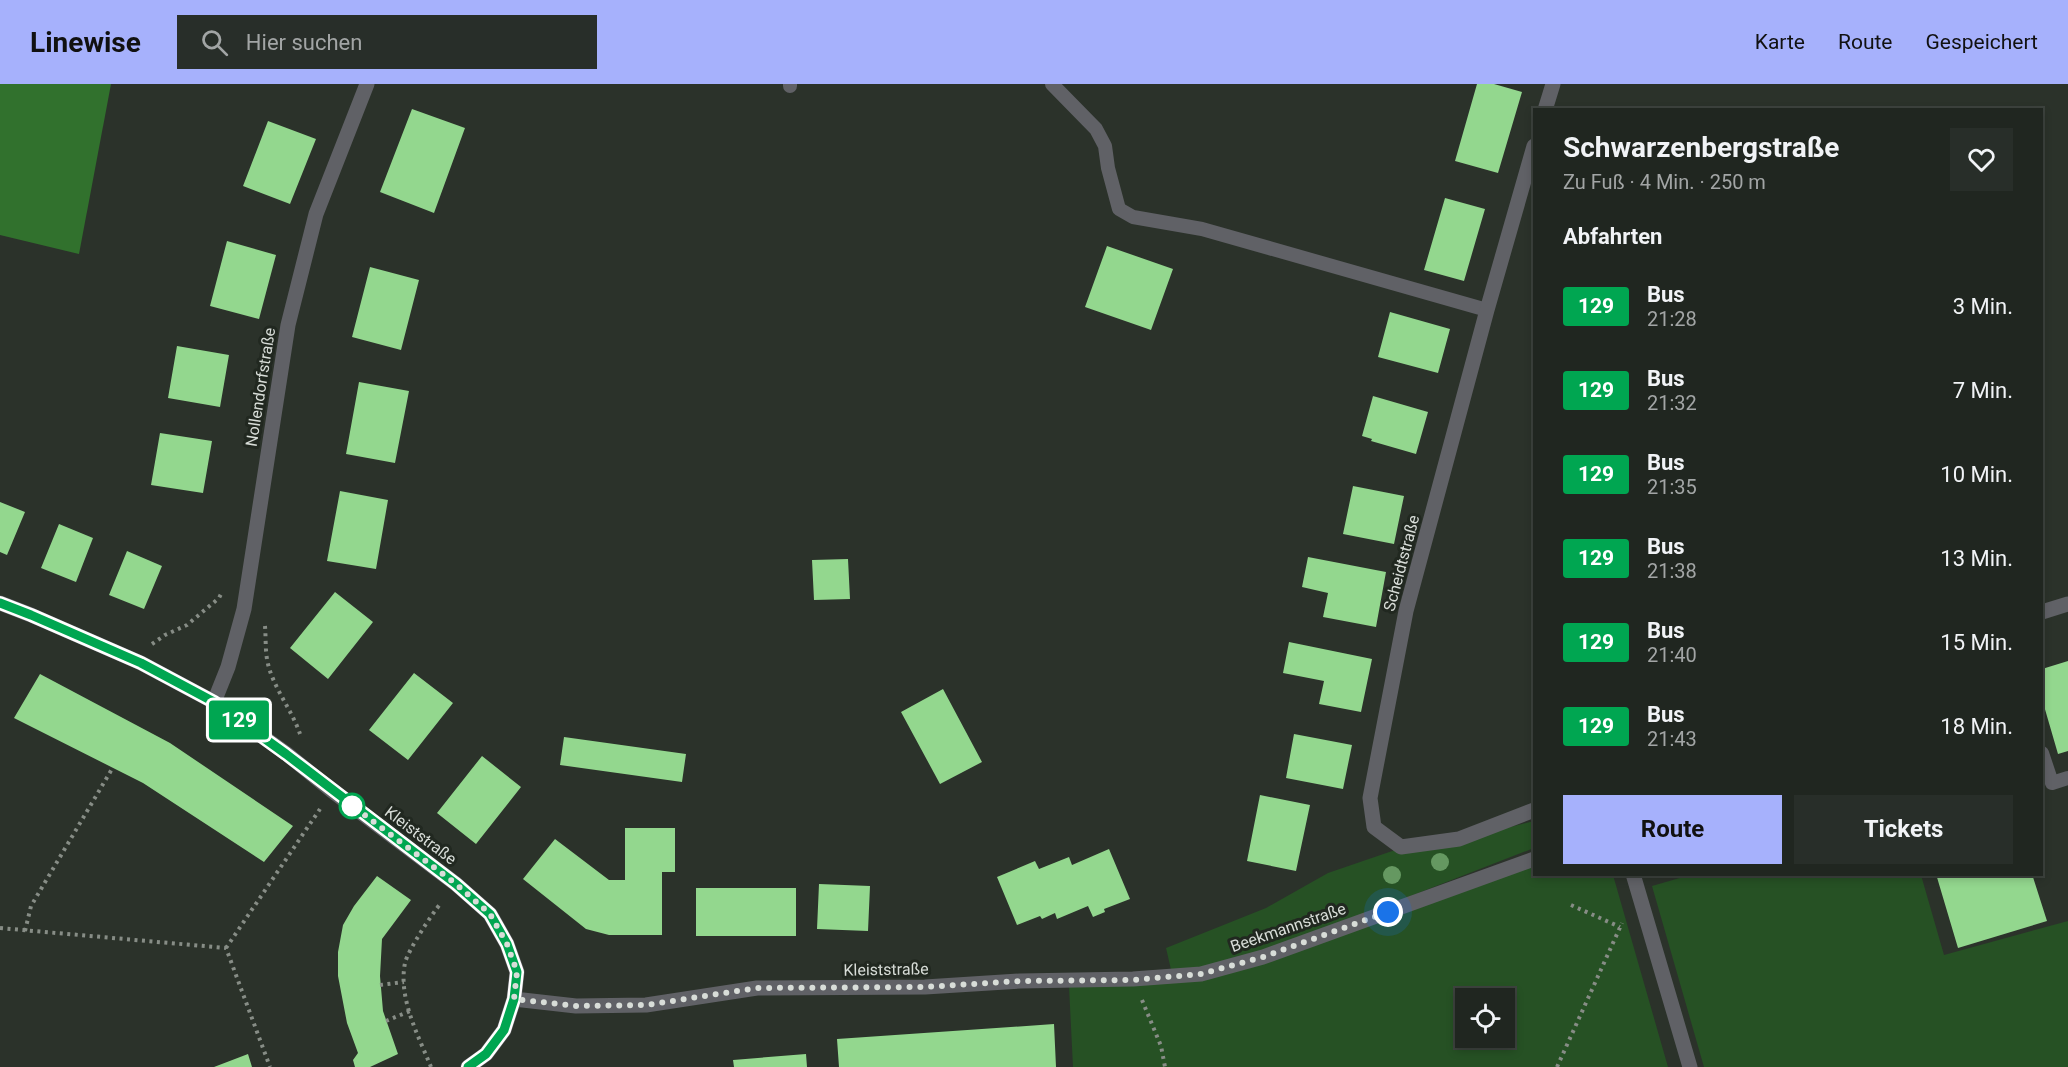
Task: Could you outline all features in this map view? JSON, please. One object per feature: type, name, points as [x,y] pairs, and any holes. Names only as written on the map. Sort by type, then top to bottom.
[{"type":"street","name":"Nollendorfstraße","points":[[214,702],[228,667],[244,609],[288,326],[316,214],[367,84]]},
{"type":"street","points":[[1546,108],[1553,84]]},
{"type":"street","name":"Scheidtstraße","points":[[1533,149],[1486,310],[1406,611],[1370,798],[1374,827],[1401,847],[1459,839],[1533,810]]},
{"type":"street","name":"Kleiststraße","points":[[0,603],[141,663],[214,702],[456,884],[490,914],[507,944],[517,972],[514,999],[504,1030],[486,1054],[468,1067]]},
{"type":"street","points":[[2043,612],[2068,604]]},
{"type":"street","name":"Beekmannstraße","points":[[1116,980],[1201,974],[1263,957],[1533,860]]},
{"type":"street","points":[[1634,876],[1690,1067]]},
{"type":"street","name":"Kleiststraße","points":[[514,999],[576,1006],[646,1005],[757,988],[925,987],[1020,981],[1116,980]]},
{"type":"lane","points":[[1052,84],[1096,129],[1105,146],[1108,168],[1119,209],[1133,217],[1202,229],[1486,310]]},
{"type":"lane","points":[[2043,756],[2052,783],[2068,778]]},
{"type":"path","points":[[141,663],[154,641],[187,625],[219,598],[232,573],[249,576]]},
{"type":"path","points":[[265,622],[268,664],[277,688],[295,719],[300,735],[286,754]]},
{"type":"path","points":[[25,931],[31,906],[112,769]]},
{"type":"path","points":[[226,948],[318,812]]},
{"type":"path","points":[[431,1067],[410,1011],[404,982],[405,961],[440,904]]},
{"type":"path","points":[[1571,905],[1620,927]]},
{"type":"path","points":[[0,928],[226,948]]},
{"type":"path","points":[[226,948],[270,1067]]},
{"type":"path","points":[[1557,1067],[1610,950]]},
{"type":"path","points":[[1133,980],[1161,1046],[1165,1067]]},
{"type":"path","points":[[380,985],[404,982]]},
{"type":"path","points":[[386,1020],[410,1011]]},
{"type":"green space","points":[[0,84],[111,84],[79,254],[0,235]]},
{"type":"green space","points":[[1533,821],[1533,848],[1264,953],[1172,974],[1166,948],[1266,908],[1328,873],[1401,848],[1459,840]]},
{"type":"green space","points":[[1533,863],[1533,876],[1613,876],[1668,1067],[1073,1067],[1069,986],[1201,979]]},
{"type":"green space","points":[[1687,876],[1921,876],[1944,955],[2068,921],[2068,1067],[1704,1067],[1652,886]]},
{"type":"building","points":[[1477,84],[1494,84],[1522,92],[1498,173],[1455,161]]},
{"type":"building","points":[[412,109],[465,128],[434,213],[380,192]]},
{"type":"building","points":[[268,121],[316,139],[290,204],[243,186]]},
{"type":"building","points":[[1445,198],[1485,209],[1464,281],[1424,270]]},
{"type":"building","points":[[227,241],[276,255],[259,319],[210,306]]},
{"type":"building","points":[[1107,246],[1173,269],[1151,330],[1085,307]]},
{"type":"building","points":[[370,267],[419,280],[401,350],[352,337]]},
{"type":"building","points":[[1390,312],[1450,329],[1438,373],[1378,357]]},
{"type":"building","points":[[177,346],[229,355],[220,407],[168,398]]},
{"type":"building","points":[[359,382],[409,391],[395,463],[346,454]]},
{"type":"building","points":[[1373,396],[1428,412],[1416,454],[1371,441],[1372,439],[1362,436]]},
{"type":"building","points":[[160,433],[212,441],[203,493],[151,485]]},
{"type":"building","points":[[1353,486],[1404,496],[1394,544],[1343,534]]},
{"type":"building","points":[[340,491],[388,500],[376,569],[327,561]]},
{"type":"building","points":[[0,502],[25,512],[7,555],[0,552]]},
{"type":"building","points":[[59,524],[93,538],[76,582],[41,568]]},
{"type":"building","points":[[127,551],[162,566],[144,609],[109,595]]},
{"type":"building","points":[[1308,557],[1386,572],[1376,627],[1323,617],[1328,593],[1302,587]]},
{"type":"building","points":[[848,559],[850,599],[814,600],[812,560]]},
{"type":"building","points":[[335,592],[373,622],[328,679],[290,648]]},
{"type":"building","points":[[1289,642],[1372,659],[1361,712],[1319,704],[1324,681],[1283,673]]},
{"type":"building","points":[[2068,661],[2068,751],[2058,754],[2043,702],[2043,669]]},
{"type":"building","points":[[414,673],[453,703],[408,760],[369,730]]},
{"type":"building","points":[[40,674],[170,743],[293,826],[264,862],[143,783],[14,718]]},
{"type":"building","points":[[943,689],[982,762],[940,784],[901,712]]},
{"type":"building","points":[[1294,734],[1352,745],[1343,789],[1286,778]]},
{"type":"building","points":[[564,737],[686,754],[682,782],[560,765]]},
{"type":"building","points":[[482,756],[521,787],[476,844],[437,813]]},
{"type":"building","points":[[1260,795],[1310,805],[1296,871],[1247,861]]},
{"type":"building","points":[[625,828],[675,828],[675,872],[662,872],[662,935],[609,935],[586,929],[523,879],[555,839],[609,880],[625,880]]},
{"type":"building","points":[[1109,849],[1130,899],[1104,909],[1105,912],[1093,917],[1088,906],[1057,919],[1055,913],[1042,919],[1040,916],[1017,925],[997,877],[1035,861],[1039,869],[1069,857],[1072,865]]},
{"type":"building","points":[[377,876],[411,900],[382,939],[380,976],[383,1011],[398,1054],[370,1067],[355,1067],[353,1060],[358,1053],[347,1023],[338,976],[338,952],[343,925]]},
{"type":"building","points":[[1937,876],[2033,876],[2047,921],[1958,948]]},
{"type":"building","points":[[819,884],[870,886],[868,931],[817,929]]},
{"type":"building","points":[[696,888],[796,888],[796,936],[696,936]]},
{"type":"building","points":[[1054,1024],[1056,1067],[839,1067],[837,1039]]},
{"type":"building","points":[[248,1054],[252,1067],[214,1067]]},
{"type":"building","points":[[806,1054],[807,1067],[734,1067],[733,1060]]},
{"type":"bus line","name":"129","points":[[0,603],[141,663],[214,702],[456,884],[490,914],[507,944],[517,972],[514,999],[504,1030],[486,1054],[468,1067]]},
{"type":"route","points":[[352,806],[350,804],[456,884],[490,914],[507,944],[517,972],[514,999],[576,1006],[646,1005],[757,988],[925,987],[1020,981],[1133,980],[1201,974],[1263,957],[1388,912]]}]
